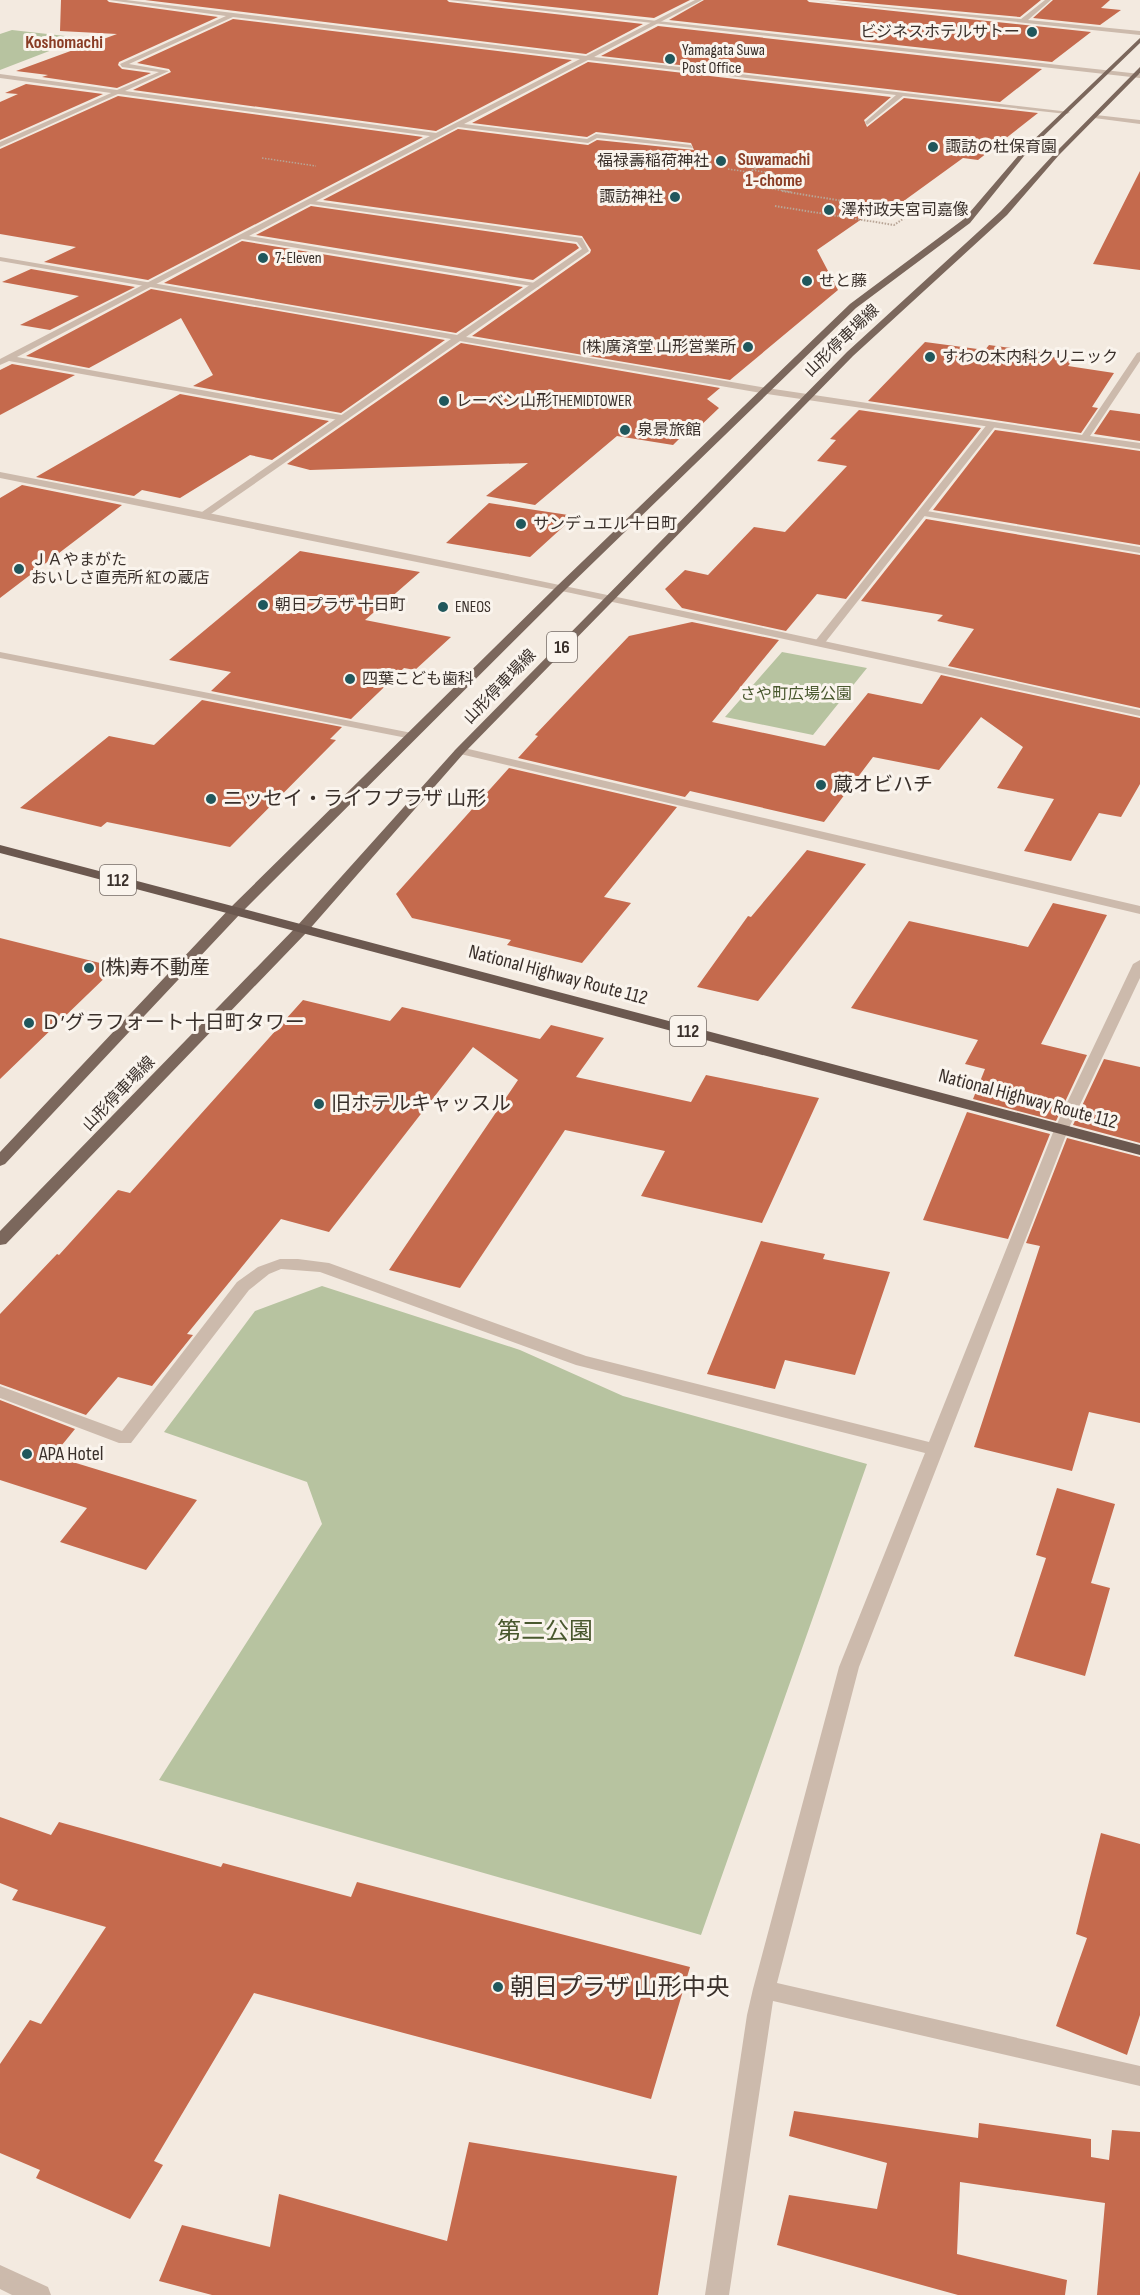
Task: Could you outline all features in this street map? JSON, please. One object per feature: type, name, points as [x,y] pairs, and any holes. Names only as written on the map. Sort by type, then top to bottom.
[{"type":"highway","name":"National Highway Route 112","points":[[0,849],[1140,1150]]},
{"type":"main road","name":"山形停車場線","points":[[0,1161],[236,910],[561,588],[768,391],[853,306],[967,221],[1026,150],[1140,40]]},
{"type":"main road","name":"山形停車場線","points":[[0,1240],[302,929],[460,752],[610,597],[850,354],[1004,213],[1057,154],[1138,74]]},
{"type":"street","points":[[112,0],[1067,112]]},
{"type":"street","points":[[452,0],[1138,74]]},
{"type":"street","points":[[4,360],[699,0]]},
{"type":"street","points":[[812,0],[1140,33]]},
{"type":"street","points":[[876,6],[885,0]]},
{"type":"street","points":[[1023,21],[1048,0]]},
{"type":"street","points":[[0,145],[166,71],[122,65],[232,14]]},
{"type":"street","points":[[0,76],[435,135]]},
{"type":"street","points":[[867,123],[902,93]]},
{"type":"street","points":[[1096,117],[1140,122]]},
{"type":"street","points":[[454,125],[588,141],[596,136],[691,147]]},
{"type":"street","points":[[205,514],[586,249],[579,240],[310,202]]},
{"type":"street","points":[[241,237],[535,285]]},
{"type":"street","points":[[0,259],[768,391],[1140,446]]},
{"type":"street","points":[[1084,438],[1140,355]]},
{"type":"street","points":[[4,360],[344,418]]},
{"type":"street","points":[[820,642],[992,424]]},
{"type":"street","points":[[0,475],[205,514],[610,597],[1140,712]]},
{"type":"street","points":[[921,513],[1140,550]]},
{"type":"street","points":[[0,655],[412,736]]},
{"type":"street","points":[[460,752],[1140,910]]},
{"type":"street","points":[[717,2295],[758,2015],[849,1667],[1061,1130],[1140,964]]},
{"type":"street","points":[[0,1392],[126,1439],[243,1286],[262,1270],[286,1261],[322,1267],[582,1361],[934,1449]]},
{"type":"street","points":[[764,1989],[1140,2076]]},
{"type":"street","points":[[0,2277],[39,2295]]},
{"type":"path","points":[[728,169],[748,172],[757,168],[741,165]]},
{"type":"path","points":[[752,170],[775,174],[753,186],[967,221]]},
{"type":"path","points":[[775,206],[894,225],[912,212]]},
{"type":"green space","points":[[12,30],[83,38],[0,70],[0,34]]},
{"type":"green space","name":"さや町広場公園","points":[[782,652],[867,668],[813,735],[725,717]]},
{"type":"green space","name":"第二公園","points":[[322,1286],[520,1350],[623,1396],[867,1464],[701,1935],[159,1780],[322,1524],[307,1482],[164,1432],[255,1311]]},
{"type":"building","points":[[61,0],[107,0],[218,17],[119,62],[118,65],[122,69],[151,73],[117,88],[16,71],[117,34],[60,31]]},
{"type":"building","points":[[145,0],[447,0],[643,24],[586,54]]},
{"type":"building","points":[[488,0],[690,0],[654,18]]},
{"type":"building","points":[[704,0],[807,0],[1091,32],[1052,62],[669,20]]},
{"type":"building","points":[[834,0],[1041,0],[1020,17]]},
{"type":"building","points":[[1053,0],[1110,0],[1101,8],[1121,10],[1100,25],[1033,18]]},
{"type":"building","points":[[233,19],[572,60],[436,131],[133,90],[171,72],[169,69],[137,63]]},
{"type":"building","points":[[658,26],[1042,69],[1000,102],[601,56]]},
{"type":"building","points":[[588,62],[891,97],[864,120],[867,127],[904,98],[1038,113],[978,160],[963,158],[883,216],[869,214],[817,250],[838,290],[730,380],[472,336],[590,253],[591,250],[582,236],[323,200],[458,129],[588,145],[597,140],[694,150],[691,143],[596,132],[587,137],[472,123]]},
{"type":"building","points":[[26,84],[103,94],[0,140],[0,102],[18,94],[5,93]]},
{"type":"building","points":[[118,96],[423,137],[148,280],[44,262],[76,247],[0,234],[0,149]]},
{"type":"building","points":[[1140,171],[1140,270],[1093,264]]},
{"type":"building","points":[[311,206],[576,244],[579,248],[533,280],[256,235]]},
{"type":"building","points":[[242,241],[523,287],[456,333],[164,283]]},
{"type":"building","points":[[31,269],[135,287],[50,330],[20,325],[79,296],[2,282]]},
{"type":"building","points":[[151,289],[445,340],[341,413],[193,386],[213,375],[181,318],[89,368],[26,356]]},
{"type":"building","points":[[925,342],[985,350],[989,345],[1048,353],[1045,356],[1073,360],[1068,366],[1114,373],[1092,407],[1098,408],[1081,433],[868,401]]},
{"type":"building","points":[[461,343],[720,388],[707,399],[719,408],[695,431],[688,430],[673,445],[617,436],[535,505],[486,496],[528,463],[310,470],[287,464]]},
{"type":"building","points":[[12,364],[75,375],[0,415],[0,370]]},
{"type":"building","points":[[180,394],[329,421],[272,460],[250,455],[180,498],[142,490],[134,496],[36,477]]},
{"type":"building","points":[[859,410],[981,428],[846,599],[817,594],[786,631],[682,608],[665,589],[685,570],[708,575],[754,527],[785,532],[847,466],[817,461],[836,440],[830,439]]},
{"type":"building","points":[[1110,410],[1140,414],[1140,441],[1094,434]]},
{"type":"building","points":[[995,430],[1140,451],[1140,545],[933,510]]},
{"type":"building","points":[[22,485],[122,505],[0,598],[0,498]]},
{"type":"building","name":"サンデュエル十日町","points":[[489,503],[575,516],[530,557],[446,543]]},
{"type":"building","points":[[926,519],[1140,555],[1140,708],[948,666],[974,629],[937,621],[943,615],[861,601]]},
{"type":"building","points":[[300,551],[420,572],[365,620],[451,637],[415,670],[404,668],[351,719],[211,691],[231,672],[169,660]]},
{"type":"building","points":[[692,622],[779,640],[712,722],[825,746],[868,693],[922,704],[941,675],[1140,718],[1140,784],[1121,817],[1099,813],[1071,861],[1024,851],[1054,799],[997,788],[1023,747],[981,717],[939,770],[873,757],[824,822],[690,791],[685,797],[518,758],[538,736],[535,735],[629,636]]},
{"type":"building","points":[[202,700],[342,727],[330,739],[336,740],[230,847],[107,822],[101,827],[20,808],[109,736],[154,745]]},
{"type":"building","points":[[509,768],[677,807],[604,897],[631,903],[582,963],[507,945],[511,940],[412,918],[396,894]]},
{"type":"building","points":[[807,850],[866,864],[758,1001],[697,987],[748,916],[751,917]]},
{"type":"building","points":[[1053,903],[1107,915],[1041,1044],[1087,1055],[1056,1121],[973,1099],[985,1069],[965,1064],[978,1040],[851,1008],[909,921],[1028,947]]},
{"type":"building","name":"Ｄ’グラフォート十日町タワー","points":[[0,938],[116,967],[0,1079]]},
{"type":"building","points":[[303,1000],[390,1021],[402,1007],[540,1039],[551,1025],[604,1038],[576,1077],[691,1102],[706,1075],[819,1098],[762,1223],[641,1196],[665,1151],[565,1130],[460,1288],[389,1270],[518,1080],[473,1047],[329,1232],[281,1219],[187,1334],[193,1335],[152,1386],[118,1377],[86,1415],[0,1384],[0,1314],[57,1254],[59,1255],[118,1190],[130,1193]]},
{"type":"building","points":[[1104,1059],[1140,1067],[1140,1143],[1073,1125]]},
{"type":"building","points":[[967,1112],[1050,1134],[1008,1239],[923,1220]]},
{"type":"building","points":[[1067,1138],[1140,1157],[1140,1423],[1089,1412],[1072,1471],[974,1447],[1040,1246],[1026,1243]]},
{"type":"building","points":[[761,1241],[825,1254],[823,1259],[890,1272],[855,1375],[785,1360],[775,1389],[707,1374]]},
{"type":"building","points":[[0,1400],[75,1429],[53,1456],[197,1500],[146,1570],[60,1542],[87,1508],[0,1480]]},
{"type":"building","points":[[1057,1488],[1115,1504],[1091,1583],[1110,1588],[1085,1676],[1014,1656],[1046,1558],[1036,1555]]},
{"type":"building","points":[[0,1817],[51,1835],[59,1822],[221,1867],[223,1863],[351,1897],[357,1882],[690,1967],[651,2099],[254,1993],[154,2161],[163,2165],[130,2219],[36,2178],[40,2170],[0,2153],[0,2064],[30,2020],[41,2024],[106,1927],[12,1900],[18,1890],[0,1883]]},
{"type":"building","points":[[1101,1833],[1140,1844],[1140,2015],[1127,2055],[1056,2026],[1087,1938],[1076,1934]]},
{"type":"building","points":[[794,2111],[978,2138],[979,2123],[1091,2139],[1091,2157],[1109,2160],[1112,2130],[1140,2132],[1140,2295],[1097,2295],[1105,2203],[960,2182],[957,2254],[1067,2280],[1065,2295],[958,2295],[777,2245],[789,2195],[877,2209],[887,2163],[789,2136]]},
{"type":"building","points":[[469,2142],[677,2176],[658,2295],[212,2295],[159,2281],[182,2225],[270,2247],[279,2194],[447,2241]]},
{"type":"place","name":"ビジネスホテルサトー","points":[[1032,32]]},
{"type":"place","name":"Yamagata Suwa Post Office","points":[[670,59]]},
{"type":"place","name":"諏訪の杜保育園","points":[[933,147]]},
{"type":"place","name":"福禄壽稲荷神社","points":[[721,161]]},
{"type":"place","name":"諏訪神社","points":[[675,197]]},
{"type":"place","name":"澤村政夫宮司嘉像","points":[[829,210]]},
{"type":"place","name":"7-Eleven","points":[[263,258]]},
{"type":"place","name":"せと藤","points":[[807,281]]},
{"type":"place","name":"(株)廣済堂 山形営業所","points":[[748,347]]},
{"type":"place","name":"すわの木内科クリニック","points":[[930,357]]},
{"type":"place","name":"レーベン山形THEMIDTOWER","points":[[444,401]]},
{"type":"place","name":"泉景旅館","points":[[625,430]]},
{"type":"place","name":"サンデュエル十日町","points":[[521,524]]},
{"type":"place","name":"ＪＡやまがた おいしさ直売所 紅の蔵店","points":[[19,569]]},
{"type":"place","name":"朝日プラザ 十日町","points":[[263,605]]},
{"type":"place","name":"ENEOS","points":[[443,607]]},
{"type":"place","name":"四葉こども歯科","points":[[350,679]]},
{"type":"place","name":"蔵オビハチ","points":[[821,785]]},
{"type":"place","name":"ニッセイ・ライフプラザ 山形","points":[[211,799]]},
{"type":"place","name":"(株)寿不動産","points":[[89,968]]},
{"type":"place","name":"Ｄ’グラフォート十日町タワー","points":[[29,1023]]},
{"type":"place","name":"旧ホテルキャッスル","points":[[319,1104]]},
{"type":"place","name":"APA Hotel","points":[[27,1454]]},
{"type":"place","name":"朝日プラザ 山形中央","points":[[498,1987]]},
{"type":"district","name":"Koshomachi","points":[[64,42]]},
{"type":"district","name":"Suwamachi 1-chome","points":[[774,169]]}]
